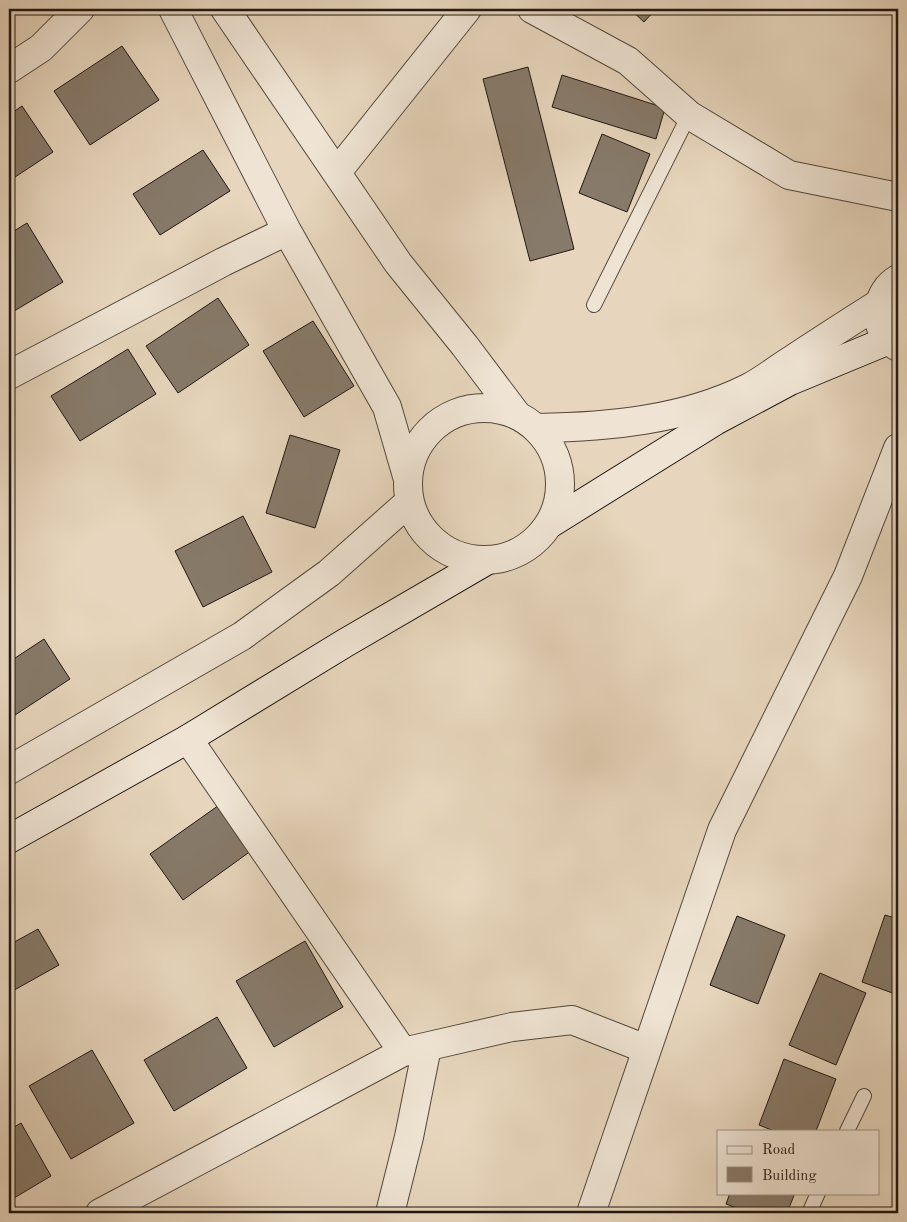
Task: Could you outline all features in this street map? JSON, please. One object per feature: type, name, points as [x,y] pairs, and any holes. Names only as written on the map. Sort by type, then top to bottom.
[{"type":"street","points":[[9,69],[41,48],[80,9]]},
{"type":"street","points":[[172,9],[287,231],[387,407],[408,489],[420,526],[438,545],[461,557],[486,561]]},
{"type":"street","points":[[225,9],[398,263],[527,421],[552,447],[560,472],[560,498],[551,523]]},
{"type":"street","points":[[337,172],[467,9]]},
{"type":"street","points":[[532,9],[628,61],[689,116],[790,175],[898,197]]},
{"type":"street","points":[[9,375],[223,262],[287,231]]},
{"type":"street","points":[[9,839],[188,739],[345,643],[486,561],[512,556],[534,542],[551,523],[716,421],[790,381],[893,343],[881,328],[878,315],[880,303],[885,292],[898,280]]},
{"type":"street","points":[[9,770],[242,636],[329,573],[408,489],[414,453],[427,432],[446,417],[469,409],[493,408],[527,421],[570,428],[649,418],[705,406],[750,387],[880,303]]},
{"type":"street","points":[[591,1213],[722,830],[848,576],[898,448]]},
{"type":"street","points":[[188,739],[415,1050],[409,1137],[390,1213]]},
{"type":"street","points":[[100,1213],[415,1050],[512,1027],[572,1020],[646,1049]]},
{"type":"lane","points":[[594,305],[689,116]]},
{"type":"lane","points":[[847,1130],[864,1096]]},
{"type":"lane","points":[[809,1213],[818,1194]]},
{"type":"building","points":[[630,9],[656,9],[644,22]]},
{"type":"building","points":[[122,46],[159,100],[90,145],[54,91]]},
{"type":"building","points":[[528,67],[574,249],[530,261],[483,79]]},
{"type":"building","points":[[562,75],[665,108],[656,139],[552,107]]},
{"type":"building","points":[[22,106],[53,152],[9,181],[9,115]]},
{"type":"building","points":[[602,134],[650,154],[627,212],[579,193]]},
{"type":"building","points":[[203,150],[230,191],[160,235],[133,194]]},
{"type":"building","points":[[27,223],[63,282],[9,314],[9,234]]},
{"type":"building","points":[[218,298],[249,345],[178,393],[146,346]]},
{"type":"building","points":[[313,321],[354,386],[304,417],[263,351]]},
{"type":"building","points":[[128,349],[156,394],[80,441],[51,396]]},
{"type":"building","points":[[290,435],[340,450],[315,528],[266,513]]},
{"type":"building","points":[[243,516],[272,572],[203,607],[175,551]]},
{"type":"building","points":[[44,639],[70,679],[9,719],[9,662]]},
{"type":"building","points":[[222,803],[255,848],[183,900],[150,854]]},
{"type":"building","points":[[885,915],[898,919],[898,995],[862,982]]},
{"type":"building","points":[[737,916],[785,935],[758,1004],[710,985]]},
{"type":"building","points":[[38,929],[59,965],[9,993],[9,945]]},
{"type":"building","points":[[305,941],[343,1007],[274,1047],[236,981]]},
{"type":"building","points":[[820,973],[866,993],[836,1065],[789,1045]]},
{"type":"building","points":[[217,1017],[247,1068],[174,1111],[144,1060]]},
{"type":"building","points":[[92,1050],[134,1123],[71,1159],[29,1086]]},
{"type":"building","points":[[784,1059],[836,1079],[816,1130],[772,1130],[759,1125]]},
{"type":"building","points":[[21,1123],[51,1176],[9,1201],[9,1130]]},
{"type":"building","points":[[730,1194],[795,1194],[787,1213],[750,1213],[726,1204]]}]
